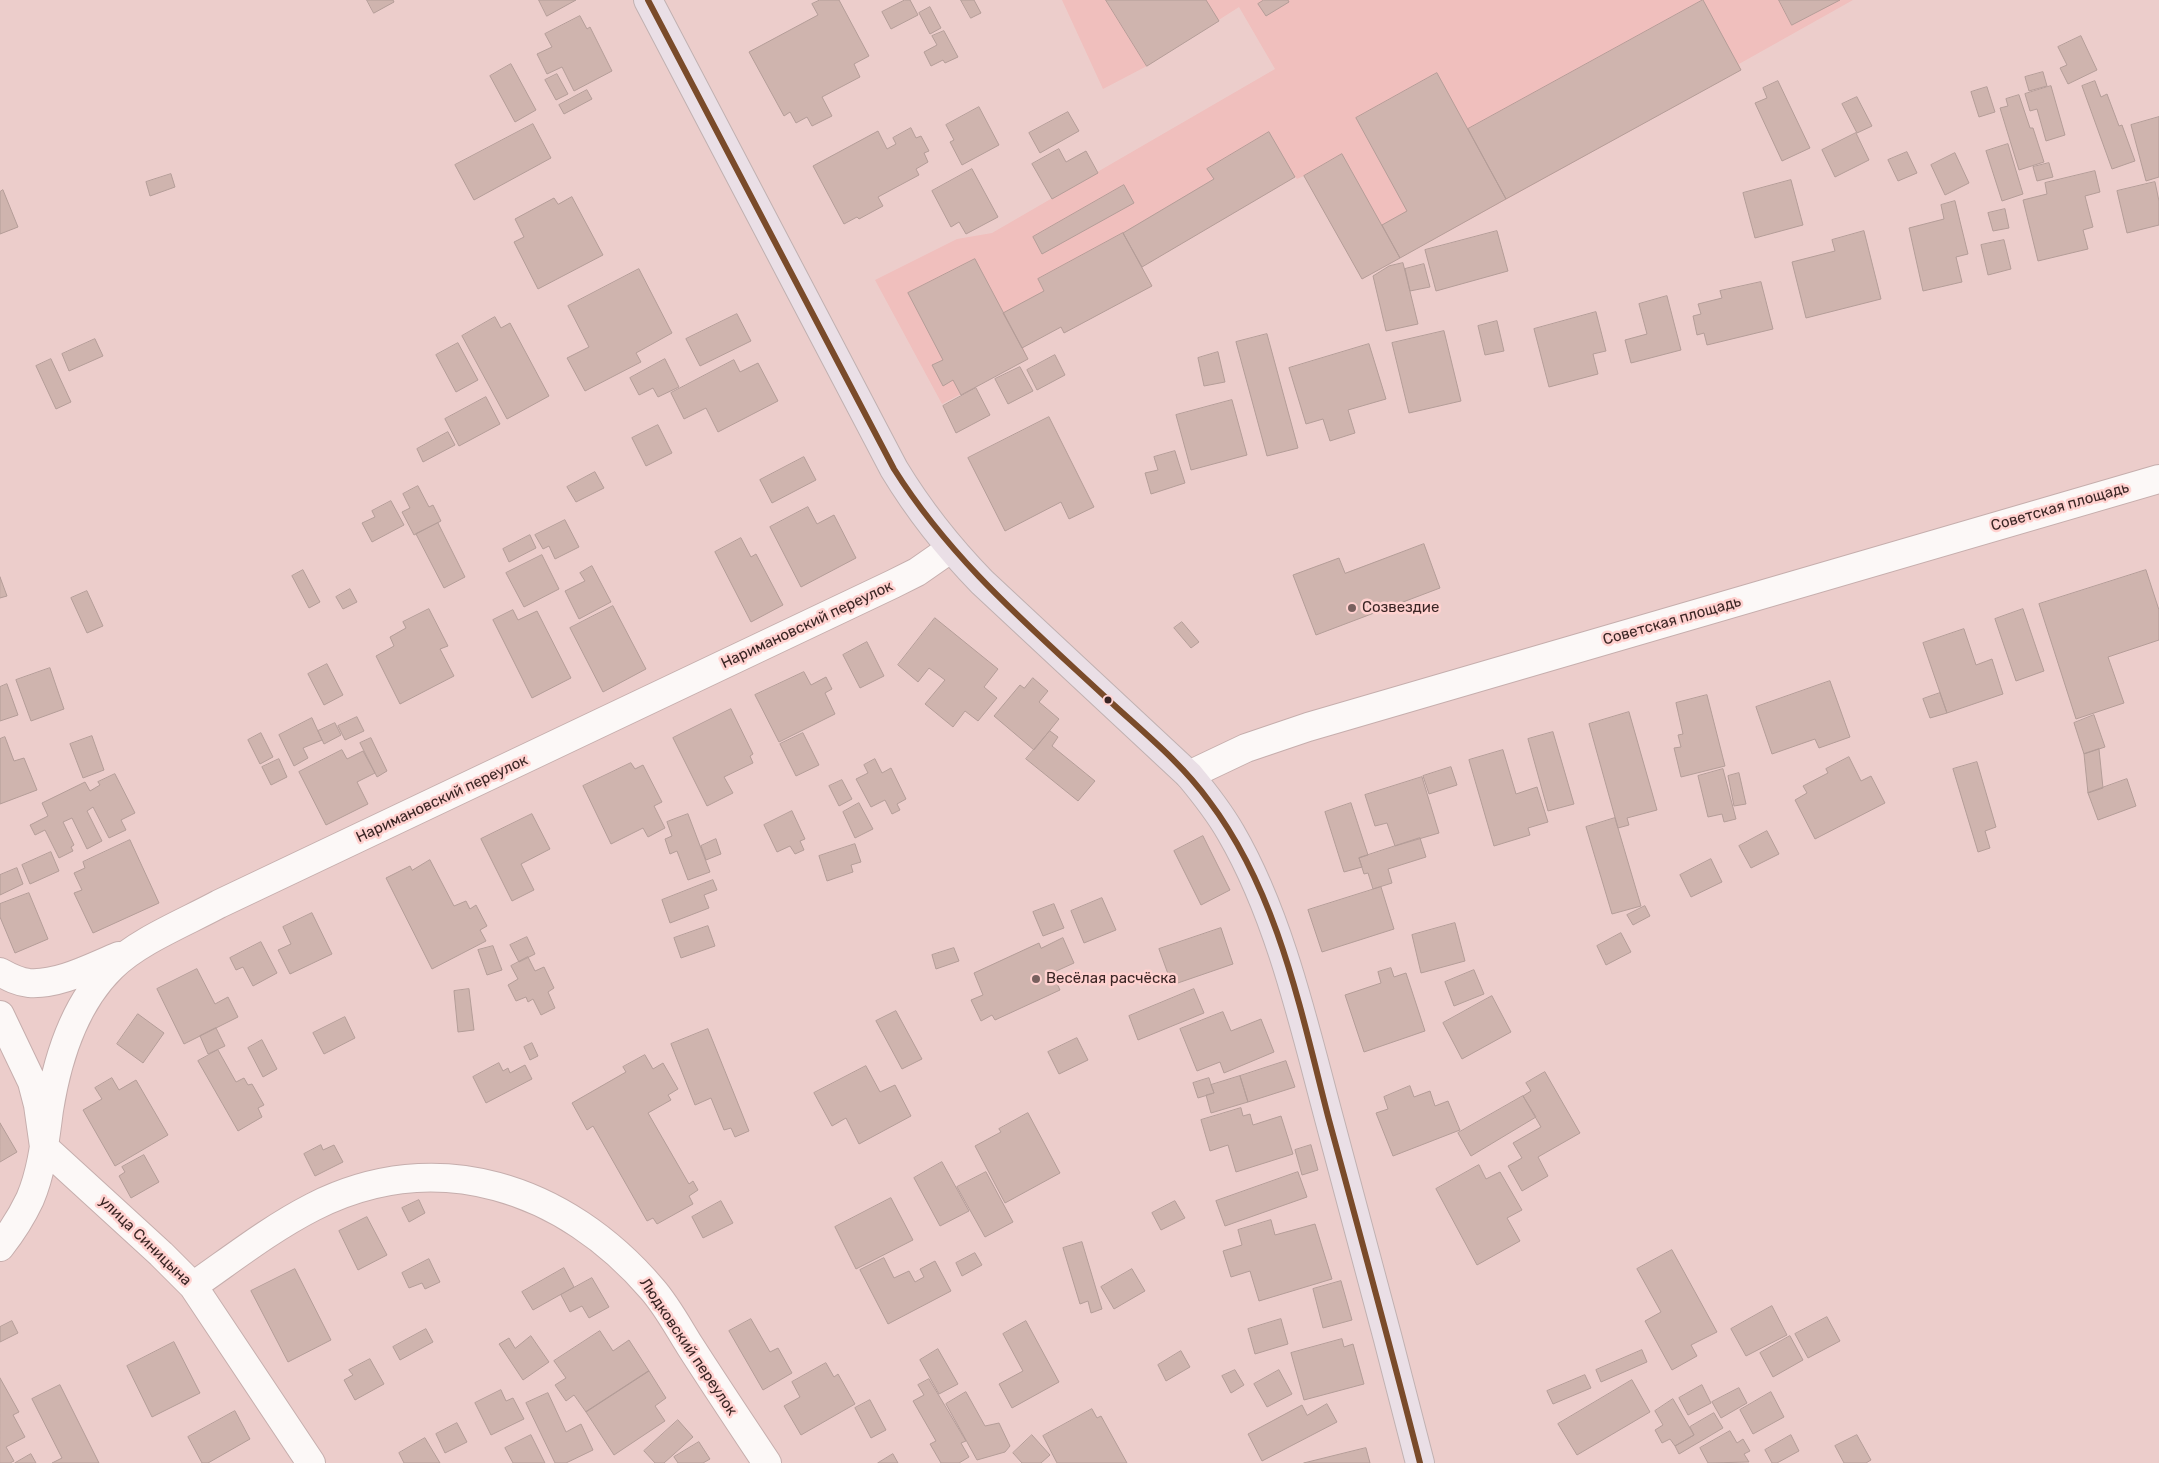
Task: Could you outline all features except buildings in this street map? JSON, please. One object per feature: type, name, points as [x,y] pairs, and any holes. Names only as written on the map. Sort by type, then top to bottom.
[{"type":"main road","points":[[648,0],[894,469],[927,521],[950,549],[1011,610],[1158,744],[1189,775],[1231,832],[1259,890],[1300,1012],[1420,1463]]},
{"type":"street","name":"Советская площадь","points":[[1189,775],[1246,748],[1308,727],[2159,479]]},
{"type":"street","name":"Наримановский переулок","points":[[0,1247],[16,1225],[30,1199],[44,1147],[56,1075],[76,1019],[91,992],[112,967],[132,950],[220,904],[894,584],[950,549]]},
{"type":"street","points":[[0,972],[11,979],[29,983],[50,981],[71,975],[132,950]]},
{"type":"street","points":[[0,1015],[32,1082],[38,1105],[44,1147]]},
{"type":"street","name":"улица Синицына","points":[[44,1147],[162,1254],[193,1286],[311,1463]]},
{"type":"street","name":"Людковский переулок","points":[[193,1286],[274,1229],[314,1206],[358,1189],[401,1178],[457,1178],[503,1188],[549,1206],[589,1230],[623,1257],[654,1291],[767,1463]]},
{"type":"shaded area","points":[[1062,0],[1853,0],[1739,64],[1741,70],[1362,279],[1304,176],[1297,179],[1295,177],[1142,267],[1152,286],[1064,333],[1061,327],[1023,347],[1028,359],[942,404],[875,280],[957,239],[992,233],[1275,69],[1239,7],[1147,66],[1103,89]]},
{"type":"transit line","points":[[648,0],[894,469],[917,503],[942,535],[997,595],[1055,651],[1165,751],[1188,775],[1233,836],[1253,874],[1270,913],[1297,996],[1420,1463]]},
{"type":"place","name":"Созвездие","points":[[1352,608]]},
{"type":"place","name":"Весёлая расчёска","points":[[1036,979]]}]
